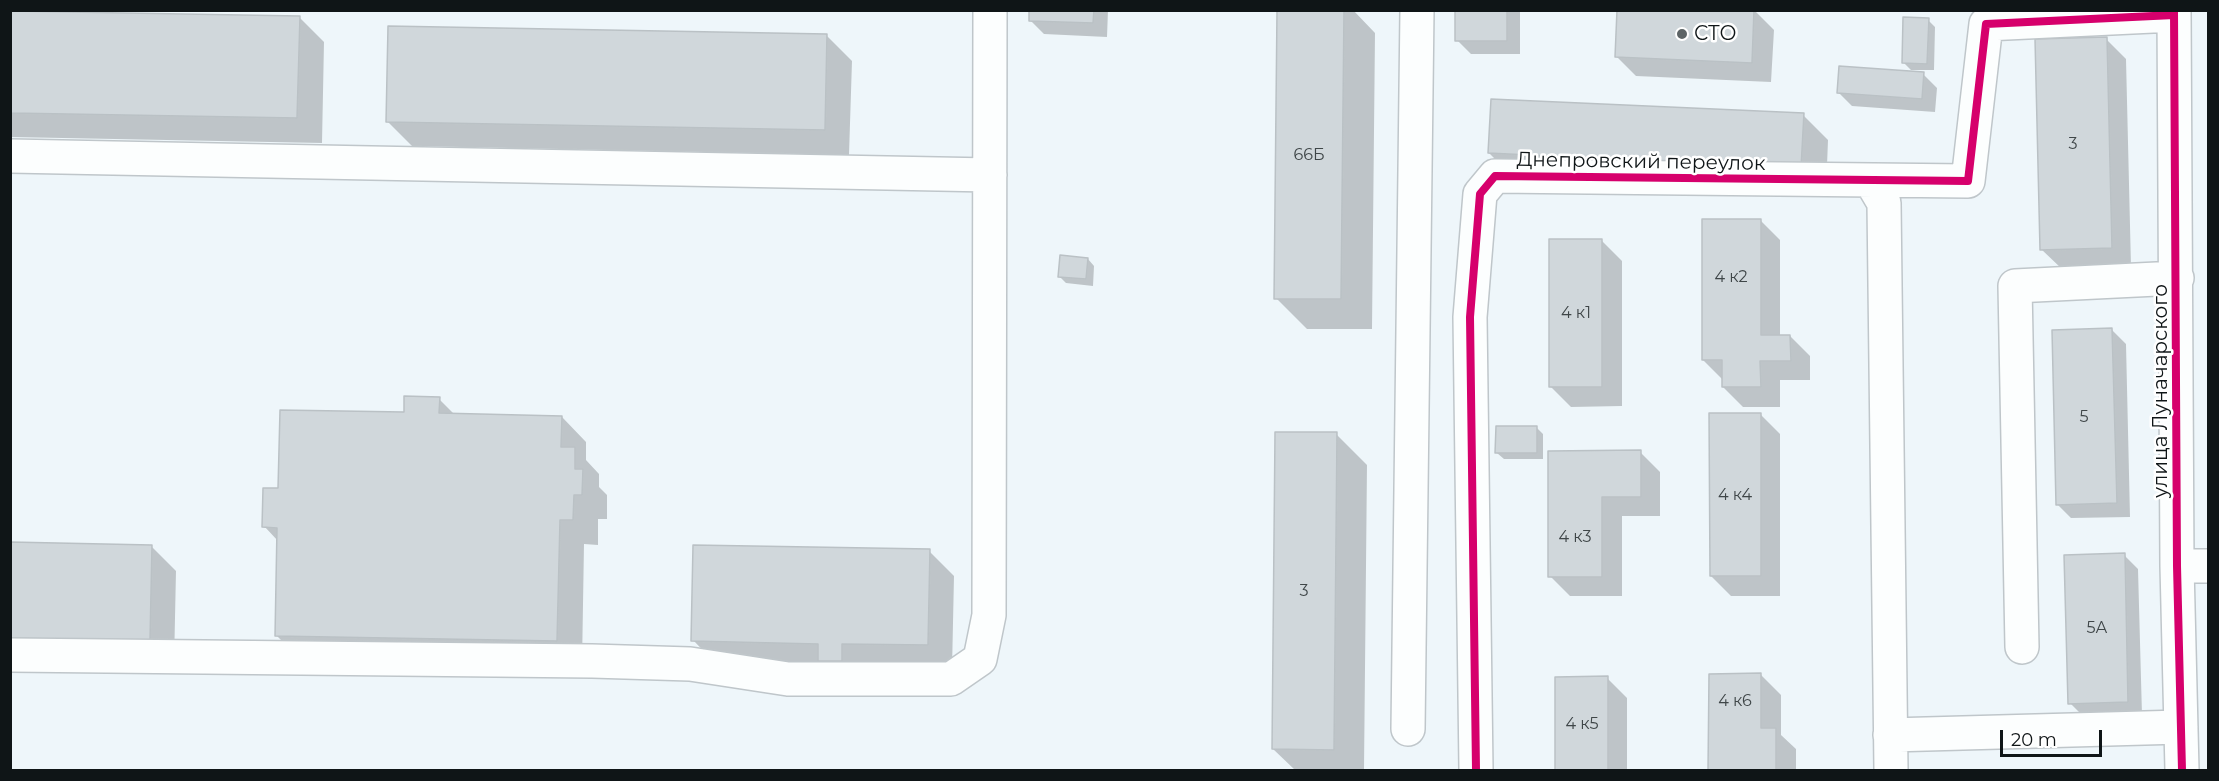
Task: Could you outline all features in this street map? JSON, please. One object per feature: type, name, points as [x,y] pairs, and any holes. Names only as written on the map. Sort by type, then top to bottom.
[{"type":"street","points":[[10,655],[592,661],[690,664],[788,679],[951,679],[980,659],[989,615],[990,10]]},
{"type":"street","points":[[1408,729],[1417,10]]},
{"type":"street","name":"Днепровский переулок","points":[[1476,771],[1470,317],[1480,194],[1495,176],[1968,181],[1986,24],[2174,13]]},
{"type":"street","name":"улица Луначарского","points":[[2174,13],[2177,278],[2193,566],[2181,727],[2182,771]]},
{"type":"street","points":[[10,156],[990,175]]},
{"type":"street","points":[[1871,181],[1884,203],[1891,771]]},
{"type":"street","points":[[2022,647],[2015,286],[2177,278]]},
{"type":"street","points":[[1890,735],[2181,727]]},
{"type":"building","points":[[1029,10],[1094,10],[1093,23],[1029,21]]},
{"type":"building","points":[[1277,10],[1344,10],[1341,299],[1274,299]]},
{"type":"building","points":[[1455,10],[1507,10],[1507,41],[1455,41]]},
{"type":"building","points":[[1617,10],[1754,10],[1752,63],[1615,57]]},
{"type":"building","points":[[10,11],[300,16],[297,118],[10,113]]},
{"type":"building","points":[[1903,17],[1929,18],[1927,64],[1902,63]]},
{"type":"building","points":[[388,26],[827,34],[825,130],[386,122]]},
{"type":"building","points":[[2107,37],[2112,248],[2040,250],[2035,39]]},
{"type":"building","points":[[1839,66],[1924,72],[1922,99],[1837,93]]},
{"type":"building","points":[[1491,99],[1804,113],[1801,168],[1488,153]]},
{"type":"building","points":[[1702,219],[1761,219],[1761,335],[1790,335],[1791,361],[1760,361],[1761,387],[1722,387],[1722,360],[1702,360]]},
{"type":"building","points":[[1549,239],[1602,239],[1602,387],[1549,387]]},
{"type":"building","points":[[1060,255],[1088,258],[1086,279],[1058,277]]},
{"type":"building","points":[[2112,328],[2117,503],[2056,505],[2052,330]]},
{"type":"building","points":[[404,396],[440,397],[439,413],[562,416],[561,447],[575,447],[575,469],[583,469],[582,495],[574,495],[573,520],[560,520],[557,641],[275,636],[277,528],[262,527],[263,488],[278,488],[280,410],[404,412]]},
{"type":"building","points":[[1709,413],[1761,413],[1761,576],[1710,576]]},
{"type":"building","points":[[1496,426],[1537,426],[1537,453],[1495,453]]},
{"type":"building","points":[[1275,432],[1337,432],[1334,750],[1272,749]]},
{"type":"building","points":[[1641,450],[1641,497],[1602,497],[1602,577],[1548,577],[1548,451]]},
{"type":"building","points":[[10,542],[152,545],[150,641],[10,638]]},
{"type":"building","points":[[693,545],[930,549],[928,645],[842,644],[842,661],[818,661],[818,644],[691,641]]},
{"type":"building","points":[[2125,553],[2128,702],[2068,704],[2064,555]]},
{"type":"building","points":[[1761,673],[1761,728],[1776,728],[1776,770],[1708,770],[1709,674]]},
{"type":"building","points":[[1608,676],[1608,770],[1555,770],[1555,677]]},
{"type":"cycle path","points":[[2174,10],[2177,566],[2182,770]]},
{"type":"cycle path","points":[[1476,770],[1470,317],[1480,194],[1495,176],[1968,181],[1986,24],[2174,15]]},
{"type":"place","name":"СТО","points":[[1682,34]]}]
